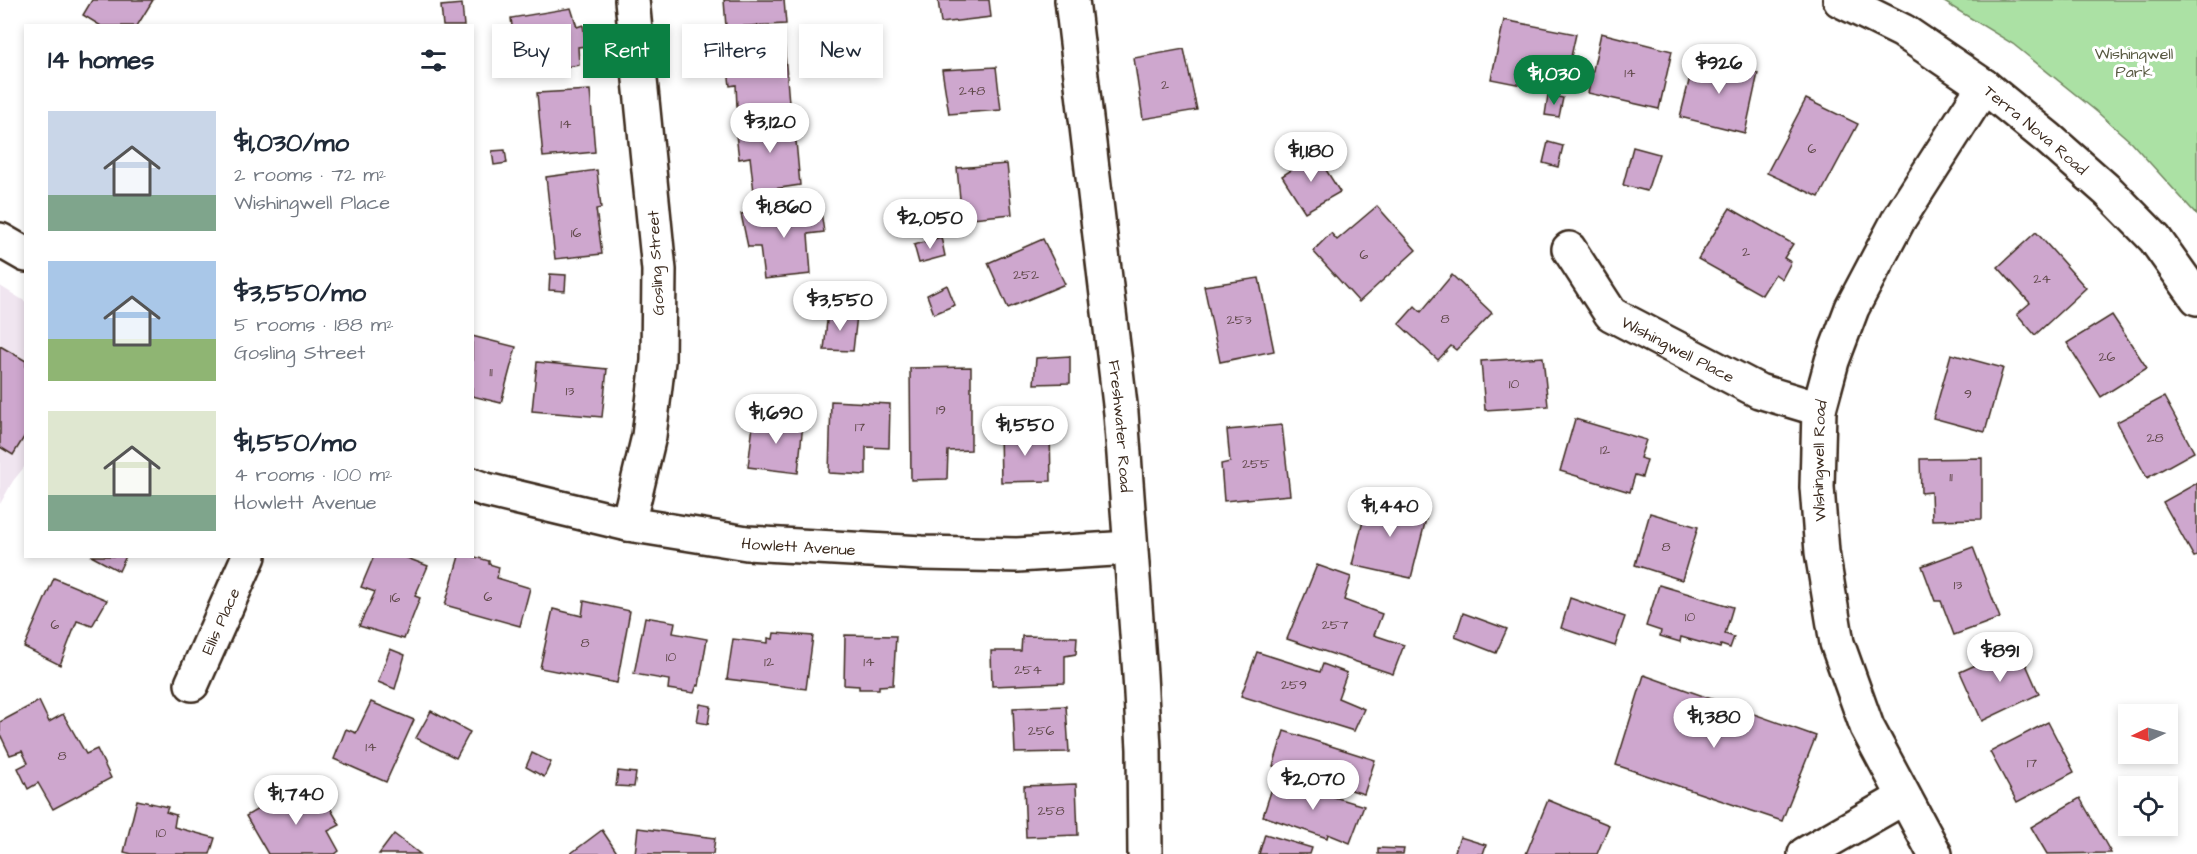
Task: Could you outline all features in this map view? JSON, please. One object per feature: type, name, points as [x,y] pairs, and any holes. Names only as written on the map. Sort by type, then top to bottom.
[{"type":"street","name":"Gosling Street","points":[[628,524],[649,436],[658,361],[659,270],[632,0]]},
{"type":"street","name":"Freshwater Road","points":[[1072,0],[1121,413],[1144,749],[1146,854]]},
{"type":"street","name":"Terra Nova Road","points":[[1840,0],[1903,31],[1984,86],[2109,192],[2155,239],[2197,298]]},
{"type":"street","name":"Wishingwell Road","points":[[1935,854],[1867,727],[1837,644],[1820,530],[1817,487],[1819,409],[1832,361],[1852,308],[1899,219],[1984,86]]},
{"type":"street","points":[[0,240],[24,254]]},
{"type":"street","name":"Wishingwell Place","points":[[1569,249],[1611,315],[1759,391],[1819,409]]},
{"type":"street","name":"Howlett Avenue","points":[[474,486],[628,524],[747,543],[864,551],[1017,555],[1130,548]]},
{"type":"street","name":"Ellis Place","points":[[192,684],[248,558]]},
{"type":"street","points":[[1805,854],[1903,798]]},
{"type":"shaded area","points":[[0,286],[24,301],[24,467],[0,504]]},
{"type":"green space","name":"Wishingwell Park","points":[[1941,0],[2197,0],[2197,215],[2131,142],[2096,111],[2013,44]]},
{"type":"building","points":[[92,0],[153,0],[138,24],[98,24],[83,15]]},
{"type":"building","points":[[724,0],[784,0],[786,24],[726,24]]},
{"type":"building","points":[[938,0],[989,0],[991,17],[941,23]]},
{"type":"building","points":[[462,4],[464,24],[443,24],[441,6]]},
{"type":"building","points":[[571,8],[577,27],[583,25],[583,46],[578,47],[579,65],[571,66],[571,24],[512,24],[511,18]]},
{"type":"building","points":[[1504,20],[1576,34],[1563,93],[1491,79]]},
{"type":"building","points":[[1601,33],[1672,51],[1659,109],[1588,93]]},
{"type":"building","points":[[1184,49],[1197,110],[1143,119],[1134,58]]},
{"type":"building","points":[[1695,57],[1758,73],[1745,133],[1680,117]]},
{"type":"building","points":[[996,67],[1001,110],[949,114],[942,70]]},
{"type":"building","points":[[729,78],[787,78],[789,103],[737,107],[736,85],[730,86]]},
{"type":"building","points":[[590,90],[595,152],[543,157],[537,93]]},
{"type":"building","points":[[1548,95],[1563,98],[1559,117],[1545,115]]},
{"type":"building","points":[[1806,99],[1858,124],[1819,197],[1767,173]]},
{"type":"building","points":[[794,119],[800,185],[754,192],[750,157],[739,159],[735,126]]},
{"type":"building","points":[[1548,142],[1563,146],[1558,167],[1543,163]]},
{"type":"building","points":[[1633,147],[1659,154],[1647,191],[1623,185]]},
{"type":"building","points":[[505,150],[507,163],[494,165],[492,151]]},
{"type":"building","points":[[1316,154],[1340,192],[1305,212],[1282,176]]},
{"type":"building","points":[[1007,164],[1012,214],[962,219],[957,168]]},
{"type":"building","points":[[597,170],[601,208],[596,209],[602,254],[555,259],[546,177]]},
{"type":"building","points":[[820,205],[824,232],[808,234],[811,274],[764,279],[760,247],[748,247],[741,214]]},
{"type":"building","points":[[1377,206],[1416,250],[1359,302],[1313,251],[1331,233],[1337,240]]},
{"type":"building","points":[[1730,208],[1793,244],[1784,258],[1791,262],[1782,279],[1775,274],[1762,295],[1698,259]]},
{"type":"building","points":[[2036,232],[2086,288],[2035,335],[2017,314],[2030,303],[1998,267]]},
{"type":"building","points":[[941,237],[945,256],[919,263],[914,245]]},
{"type":"building","points":[[1043,239],[1065,284],[1008,308],[988,263]]},
{"type":"building","points":[[550,274],[566,275],[565,291],[549,290]]},
{"type":"building","points":[[1452,275],[1492,313],[1456,350],[1451,346],[1438,360],[1399,324],[1415,306],[1421,312]]},
{"type":"building","points":[[1259,278],[1274,351],[1220,362],[1204,286]]},
{"type":"building","points":[[947,285],[955,305],[934,314],[927,295]]},
{"type":"building","points":[[828,311],[857,315],[853,351],[824,350]]},
{"type":"building","points":[[2112,315],[2147,368],[2101,397],[2067,343]]},
{"type":"building","points":[[474,336],[516,347],[501,403],[474,396]]},
{"type":"building","points":[[0,346],[24,360],[24,437],[13,455],[0,447]]},
{"type":"building","points":[[1951,354],[2003,368],[1985,432],[1933,418]]},
{"type":"building","points":[[1070,356],[1070,383],[1034,384],[1036,358]]},
{"type":"building","points":[[1543,357],[1548,406],[1485,410],[1481,361]]},
{"type":"building","points":[[537,362],[607,369],[602,417],[532,411]]},
{"type":"building","points":[[971,367],[971,450],[948,451],[947,479],[911,480],[910,368]]},
{"type":"building","points":[[2164,397],[2194,452],[2147,478],[2117,422]]},
{"type":"building","points":[[831,401],[890,404],[889,448],[866,447],[866,475],[829,473]]},
{"type":"building","points":[[754,417],[803,423],[798,473],[748,467]]},
{"type":"building","points":[[1575,419],[1646,440],[1640,458],[1647,460],[1642,477],[1635,475],[1630,492],[1560,471]]},
{"type":"building","points":[[1282,425],[1290,495],[1224,501],[1221,464],[1230,462],[1227,430]]},
{"type":"building","points":[[1000,431],[1050,432],[1051,481],[1001,482]]},
{"type":"building","points":[[1982,458],[1982,519],[1932,520],[1931,492],[1921,493],[1920,459]]},
{"type":"building","points":[[2197,483],[2197,556],[2194,557],[2163,502]]},
{"type":"building","points":[[1369,497],[1428,511],[1411,578],[1352,565]]},
{"type":"building","points":[[1650,513],[1698,527],[1682,580],[1635,565]]},
{"type":"building","points":[[1973,547],[2000,618],[1954,635],[1941,601],[1935,601],[1922,566]]},
{"type":"building","points":[[474,557],[489,561],[489,564],[499,567],[497,578],[530,588],[520,626],[445,605],[458,558]]},
{"type":"building","points":[[95,558],[125,558],[119,571]]},
{"type":"building","points":[[373,558],[407,558],[428,566],[415,596],[420,598],[404,639],[359,626],[375,592],[361,587]]},
{"type":"building","points":[[1317,565],[1351,577],[1344,600],[1382,614],[1374,635],[1404,645],[1393,674],[1287,639]]},
{"type":"building","points":[[54,578],[107,600],[92,626],[77,621],[60,665],[24,647]]},
{"type":"building","points":[[1659,585],[1733,607],[1725,634],[1734,637],[1730,648],[1721,645],[1720,648],[1681,637],[1680,642],[1660,636],[1661,631],[1646,626]]},
{"type":"building","points":[[1570,598],[1625,617],[1615,646],[1561,628]]},
{"type":"building","points":[[584,601],[630,611],[617,683],[540,668],[553,609],[582,616]]},
{"type":"building","points":[[1463,613],[1507,629],[1496,653],[1455,637]]},
{"type":"building","points":[[645,617],[675,622],[673,633],[707,639],[699,686],[697,685],[694,693],[668,689],[669,680],[634,674]]},
{"type":"building","points":[[774,633],[813,636],[806,689],[727,679],[733,639],[768,643],[768,638],[773,639]]},
{"type":"building","points":[[845,635],[896,636],[893,685],[879,686],[879,689],[859,689],[859,686],[844,685]]},
{"type":"building","points":[[1022,636],[1077,637],[1076,654],[1065,656],[1065,683],[992,686],[991,651],[1021,651]]},
{"type":"building","points":[[2018,646],[2039,694],[1982,721],[1960,672]]},
{"type":"building","points":[[390,649],[405,655],[395,689],[378,682]]},
{"type":"building","points":[[1257,652],[1320,672],[1323,664],[1347,673],[1338,698],[1364,709],[1354,731],[1241,696]]},
{"type":"building","points":[[1644,675],[1816,736],[1782,821],[1616,765]]},
{"type":"building","points":[[39,701],[49,722],[63,714],[86,754],[97,749],[111,778],[53,809],[38,783],[28,789],[18,768],[28,763],[22,751],[10,755],[0,734],[0,722]]},
{"type":"building","points":[[371,702],[414,720],[386,782],[334,759],[346,729],[356,733]]},
{"type":"building","points":[[700,704],[711,706],[708,724],[697,722]]},
{"type":"building","points":[[1066,706],[1069,752],[1015,753],[1013,708]]},
{"type":"building","points":[[431,711],[470,732],[456,758],[416,738]]},
{"type":"building","points":[[2048,722],[2074,772],[2017,802],[1990,752]]},
{"type":"building","points":[[1284,731],[1375,760],[1364,794],[1273,766]]},
{"type":"building","points":[[532,753],[551,762],[544,777],[526,767]]},
{"type":"building","points":[[618,771],[636,773],[634,787],[616,786]]},
{"type":"building","points":[[1275,779],[1364,806],[1350,843],[1328,834],[1327,838],[1263,816]]},
{"type":"building","points":[[1076,784],[1078,835],[1026,837],[1024,786]]},
{"type":"building","points":[[319,789],[340,825],[328,831],[339,851],[335,854],[268,854],[246,816],[286,793],[293,804]]},
{"type":"building","points":[[2080,798],[2111,853],[2047,854],[2031,827]]},
{"type":"building","points":[[137,800],[168,807],[166,812],[176,815],[174,827],[215,838],[210,854],[132,854],[124,852]]},
{"type":"building","points":[[1548,800],[1609,825],[1597,854],[1526,854]]},
{"type":"building","points":[[638,828],[715,838],[713,854],[635,854]]},
{"type":"building","points":[[602,830],[618,854],[570,854]]},
{"type":"building","points":[[394,834],[420,854],[379,854]]},
{"type":"building","points":[[1265,834],[1312,848],[1310,854],[1259,854]]},
{"type":"building","points":[[1460,837],[1486,845],[1483,854],[1454,854]]},
{"type":"building","points":[[1378,848],[1404,849],[1403,854],[1378,854]]}]
